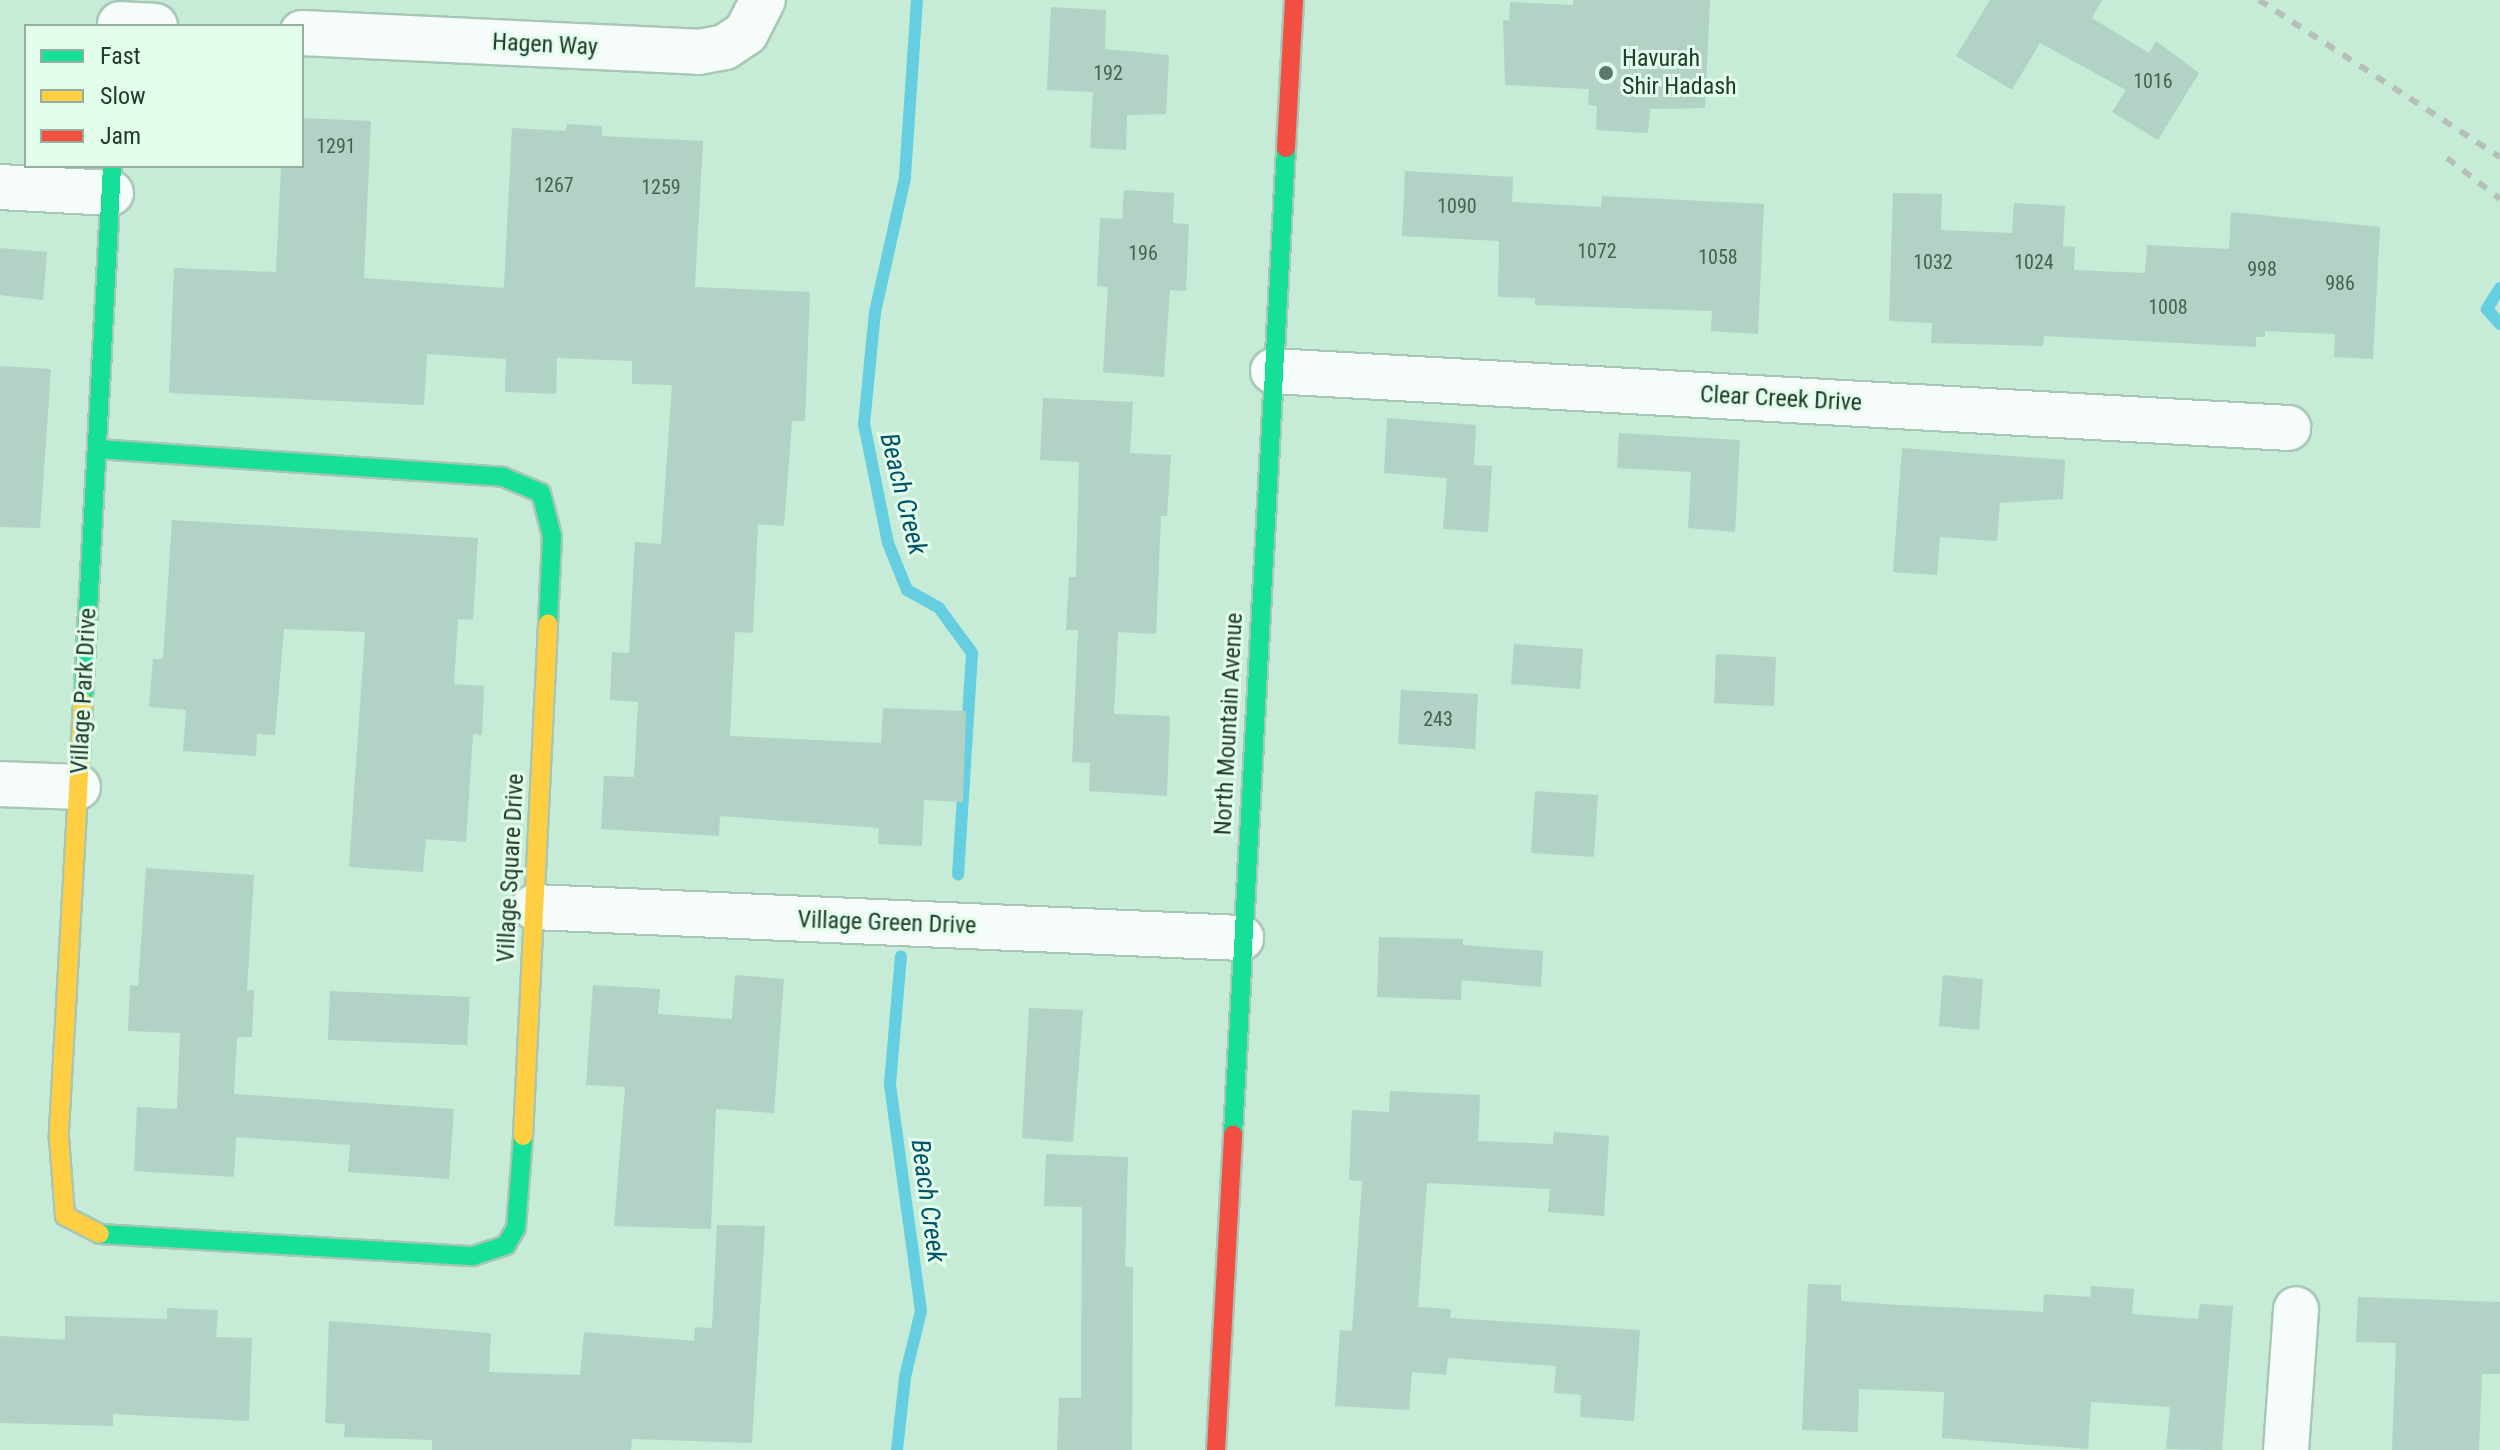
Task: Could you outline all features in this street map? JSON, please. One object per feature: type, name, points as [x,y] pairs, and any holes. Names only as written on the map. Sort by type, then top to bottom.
[{"type":"street","name":"Hagen Way","points":[[304,33],[699,52],[725,47],[746,33],[763,0]]},
{"type":"street","name":"North Mountain Avenue","points":[[1216,1450],[1241,938],[1294,0]]},
{"type":"street","points":[[0,187],[112,179]]},
{"type":"street","name":"Village Park Drive","points":[[65,1216],[59,1138],[112,179]]},
{"type":"street","name":"Clear Creek Drive","points":[[1273,371],[2288,428]]},
{"type":"street","name":"Village Square Drive","points":[[65,1216],[114,1236],[473,1256],[506,1245],[520,1207],[552,536],[541,493],[503,477],[97,449]]},
{"type":"street","points":[[0,784],[78,787]]},
{"type":"street","name":"Village Green Drive","points":[[534,907],[1241,938]]},
{"type":"street","points":[[2286,1450],[2296,1309]]},
{"type":"building","name":"Havurah Shir Hadash","points":[[1573,0],[1710,0],[1705,108],[1650,109],[1648,133],[1596,130],[1597,106],[1588,105],[1589,89],[1505,85],[1503,20],[1509,21],[1510,2],[1573,5]]},
{"type":"building","points":[[1990,0],[2102,0],[2092,18],[2149,53],[2156,41],[2199,73],[2158,140],[2112,112],[2126,90],[2040,43],[2012,90],[1956,56]]},
{"type":"building","points":[[1051,7],[1106,10],[1105,49],[1169,55],[1166,114],[1127,115],[1126,150],[1090,148],[1093,92],[1047,90]]},
{"type":"building","points":[[304,118],[371,121],[364,278],[504,288],[512,128],[566,131],[567,124],[602,126],[602,136],[703,141],[695,287],[810,292],[805,421],[792,421],[784,526],[758,524],[753,633],[735,632],[730,736],[881,743],[883,708],[966,711],[963,802],[924,800],[922,846],[878,844],[879,828],[720,816],[719,836],[601,829],[604,776],[634,777],[638,702],[610,700],[612,652],[629,653],[635,542],[661,544],[672,385],[632,384],[632,361],[557,358],[556,394],[505,392],[506,359],[427,354],[424,405],[169,393],[174,268],[276,272],[281,168],[304,168]]},
{"type":"building","points":[[1405,171],[1513,177],[1512,202],[1601,207],[1602,196],[1764,204],[1758,334],[1711,331],[1712,311],[1535,305],[1535,298],[1498,297],[1499,241],[1402,236]]},
{"type":"building","points":[[1124,190],[1174,193],[1173,223],[1189,224],[1186,291],[1170,290],[1164,377],[1103,372],[1108,287],[1097,286],[1100,218],[1122,219]]},
{"type":"building","points":[[1893,193],[1942,194],[1941,230],[2012,233],[2014,203],[2065,206],[2063,246],[2075,247],[2074,270],[2145,273],[2147,245],[2229,249],[2231,212],[2380,227],[2373,359],[2334,357],[2335,334],[2265,331],[2265,337],[2256,337],[2256,347],[2044,336],[2043,346],[1931,343],[1932,323],[1889,321]]},
{"type":"building","points":[[0,248],[47,252],[43,300],[0,295]]},
{"type":"building","points":[[0,366],[51,369],[40,528],[0,527]]},
{"type":"building","points":[[1043,398],[1133,402],[1130,453],[1171,455],[1167,516],[1161,516],[1156,634],[1118,632],[1114,714],[1170,716],[1167,796],[1089,791],[1090,763],[1072,762],[1078,630],[1066,630],[1069,577],[1076,577],[1079,462],[1040,460]]},
{"type":"building","points":[[1387,418],[1476,425],[1474,465],[1492,466],[1488,532],[1443,529],[1447,478],[1384,473]]},
{"type":"building","points":[[1619,433],[1740,440],[1735,532],[1688,528],[1691,472],[1617,468]]},
{"type":"building","points":[[1902,448],[2065,460],[2063,499],[2000,503],[1997,541],[1940,537],[1937,575],[1893,572]]},
{"type":"building","points":[[172,520],[478,538],[473,620],[458,619],[454,684],[484,686],[482,735],[473,734],[466,842],[426,839],[423,872],[349,867],[365,632],[284,629],[275,735],[257,734],[256,756],[183,751],[186,710],[149,707],[153,659],[163,659]]},
{"type":"building","points":[[1514,644],[1583,649],[1580,689],[1511,684]]},
{"type":"building","points":[[1716,654],[1776,657],[1774,706],[1714,703]]},
{"type":"building","points":[[1401,690],[1478,694],[1475,749],[1398,744]]},
{"type":"building","points":[[1535,791],[1598,795],[1594,857],[1531,853]]},
{"type":"building","points":[[146,868],[254,875],[247,990],[254,990],[252,1037],[237,1037],[234,1094],[454,1109],[449,1179],[348,1172],[350,1145],[236,1137],[234,1177],[134,1171],[137,1107],[177,1109],[180,1033],[128,1031],[130,985],[138,986]]},
{"type":"building","points":[[1379,937],[1463,939],[1463,945],[1543,951],[1541,987],[1462,980],[1461,1000],[1377,997]]},
{"type":"building","points":[[735,975],[784,979],[774,1113],[716,1109],[711,1229],[614,1226],[625,1087],[586,1085],[593,985],[660,989],[658,1014],[732,1019]]},
{"type":"building","points":[[1943,975],[1983,979],[1979,1030],[1939,1026]]},
{"type":"building","points":[[330,991],[470,997],[467,1045],[328,1040]]},
{"type":"building","points":[[1029,1008],[1083,1010],[1073,1142],[1022,1138]]},
{"type":"building","points":[[1390,1091],[1480,1095],[1478,1141],[1553,1144],[1554,1132],[1609,1136],[1604,1216],[1548,1212],[1550,1189],[1427,1183],[1418,1307],[1451,1309],[1450,1318],[1640,1330],[1634,1421],[1580,1417],[1581,1395],[1554,1393],[1556,1366],[1448,1358],[1446,1375],[1412,1372],[1409,1410],[1335,1406],[1340,1330],[1352,1331],[1362,1181],[1349,1180],[1352,1110],[1389,1112]]},
{"type":"building","points":[[1046,1154],[1128,1157],[1125,1267],[1133,1267],[1132,1450],[1057,1450],[1059,1398],[1081,1398],[1082,1207],[1044,1206]]},
{"type":"building","points":[[717,1225],[765,1226],[752,1443],[632,1439],[631,1450],[432,1450],[432,1440],[344,1437],[345,1424],[325,1423],[329,1321],[491,1333],[489,1372],[580,1375],[584,1332],[694,1341],[695,1327],[712,1328]]},
{"type":"building","points":[[1808,1284],[1841,1285],[1841,1301],[1900,1305],[2043,1312],[2044,1294],[2090,1297],[2091,1286],[2134,1289],[2132,1314],[2198,1319],[2200,1304],[2233,1306],[2222,1450],[2166,1449],[2170,1407],[2091,1402],[2088,1449],[1942,1438],[1944,1392],[1859,1389],[1858,1432],[1802,1430]]},
{"type":"building","points":[[2358,1297],[2500,1302],[2500,1374],[2482,1374],[2479,1450],[2392,1450],[2396,1343],[2356,1342]]},
{"type":"building","points":[[167,1308],[218,1310],[216,1337],[252,1338],[249,1421],[113,1414],[113,1426],[0,1423],[0,1336],[65,1340],[65,1316],[167,1319]]},
{"type":"waterway","name":"Beach Creek","points":[[917,0],[905,178],[875,312],[864,424],[888,543],[907,590],[939,608],[972,653],[958,875]]},
{"type":"waterway","points":[[2500,288],[2487,309],[2500,324]]},
{"type":"waterway","name":"Beach Creek","points":[[897,1450],[905,1377],[921,1311],[890,1084],[901,956]]},
{"type":"railway","points":[[2259,0],[2500,157]]},
{"type":"railway","points":[[2447,158],[2500,199]]},
{"type":"traffic: fast","points":[[1233,1134],[1286,148]]},
{"type":"traffic: fast","points":[[83,702],[112,168]]},
{"type":"traffic: fast","points":[[97,449],[503,477],[541,493],[552,536],[548,624]]},
{"type":"traffic: fast","points":[[100,1234],[473,1256],[506,1245],[516,1228],[523,1136]]},
{"type":"traffic: slow","points":[[523,1136],[548,624]]},
{"type":"traffic: slow","points":[[83,702],[59,1138],[65,1216],[100,1234]]},
{"type":"traffic: jam","points":[[1286,148],[1294,0]]},
{"type":"traffic: jam","points":[[1216,1450],[1233,1134]]},
{"type":"place","name":"Havurah Shir Hadash","points":[[1606,73]]}]
